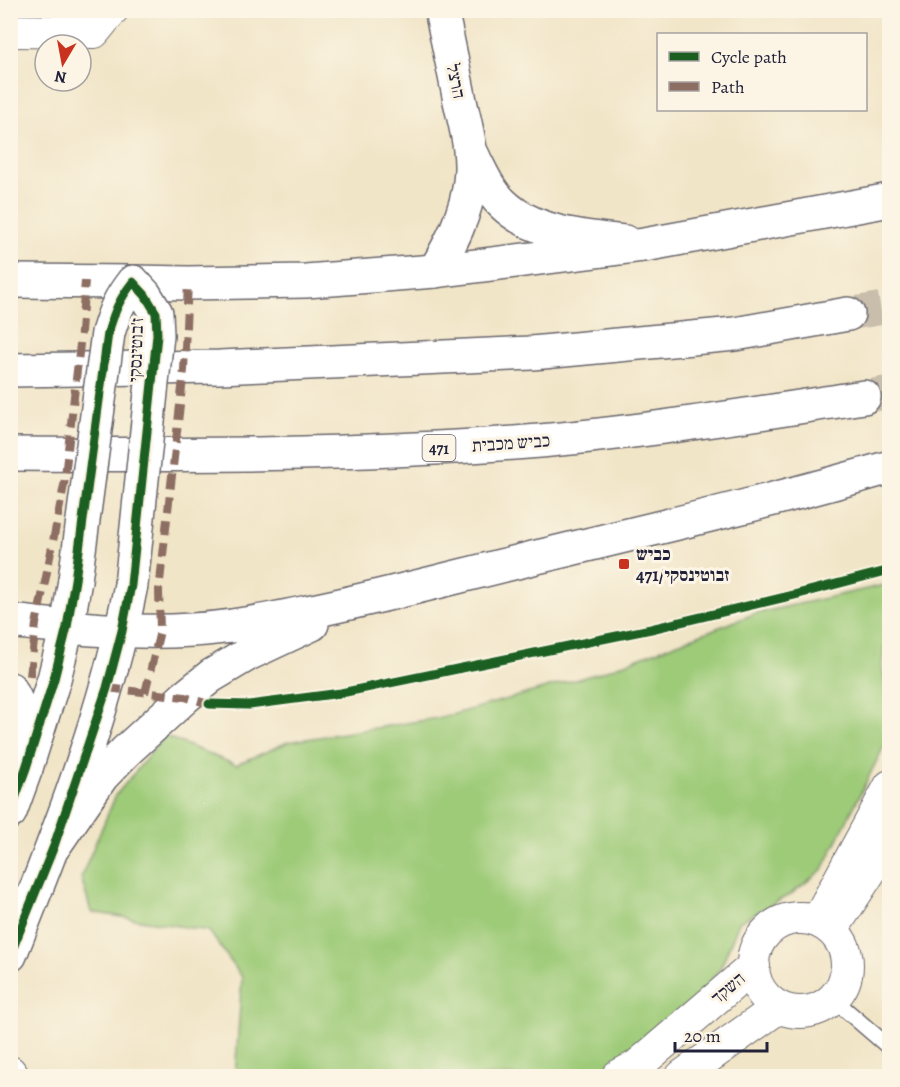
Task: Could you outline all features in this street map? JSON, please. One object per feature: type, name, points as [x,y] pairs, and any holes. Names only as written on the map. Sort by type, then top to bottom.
[{"type":"main road","name":"הרצל","points":[[441,10],[471,153]]},
{"type":"main road","points":[[471,153],[488,184],[502,203],[517,215],[544,228],[582,237],[644,245]]},
{"type":"main road","points":[[435,272],[453,238],[467,201],[471,181],[471,153]]},
{"type":"main road","points":[[10,281],[188,283],[306,280],[435,272],[644,245],[890,200]]},
{"type":"main road","name":"ז'בוטינסקי","points":[[10,813],[27,768],[68,627],[108,333],[121,297],[133,282],[145,294],[156,313],[157,335],[131,585],[107,688],[54,846],[10,955]]},
{"type":"main road","points":[[10,370],[220,367],[532,353],[735,334],[848,314]]},
{"type":"main road","name":"כביש מכבית","points":[[10,454],[205,455],[351,452],[528,442],[658,428],[864,397]]},
{"type":"main road","points":[[10,621],[122,631],[194,630],[249,624],[363,601],[820,487],[890,467]]},
{"type":"main road","points":[[54,846],[102,776],[133,744],[211,676],[248,654],[363,601]]},
{"type":"main road","points":[[10,689],[20,709],[26,729],[27,768]]},
{"type":"street","points":[[10,31],[94,32],[112,10]]},
{"type":"street","points":[[824,926],[890,786]]},
{"type":"street","points":[[824,926],[890,841]]},
{"type":"street","points":[[801,918],[824,926],[839,939],[846,954],[847,970],[843,986],[833,999],[811,1011],[795,1012],[779,1007],[766,997],[757,982],[754,966],[756,950],[763,936],[776,925],[801,918]]},
{"type":"street","name":"השקד","points":[[618,1077],[637,1066],[754,966]]},
{"type":"street","points":[[682,1077],[779,1007]]},
{"type":"street","points":[[10,1072],[13,1077]]},
{"type":"lane","points":[[833,999],[890,1048]]},
{"type":"green space","points":[[889,584],[889,610],[882,666],[889,707],[888,738],[823,869],[791,894],[739,922],[721,967],[697,999],[630,1057],[582,1076],[235,1076],[242,977],[209,931],[91,912],[81,877],[116,795],[165,736],[236,765],[288,742],[444,717],[599,673],[754,614]]},
{"type":"tunnel","points":[[848,314],[890,307]]},
{"type":"tunnel","points":[[864,397],[890,392]]},
{"type":"marked path","points":[[30,676],[36,624],[64,485],[85,281]]},
{"type":"marked path","points":[[145,693],[160,631],[159,590],[184,370],[188,283]]},
{"type":"marked path","points":[[107,688],[185,697],[209,704]]},
{"type":"cycle path","points":[[10,812],[54,679],[67,627],[108,333],[118,306],[133,282],[145,295],[156,313],[157,335],[131,585],[107,688],[54,846],[10,955]]},
{"type":"cycle path","points":[[209,704],[249,705],[341,693],[651,629],[890,570]]},
{"type":"place","name":"כביש 471/זבוטינסקי","points":[[624,564]]}]
